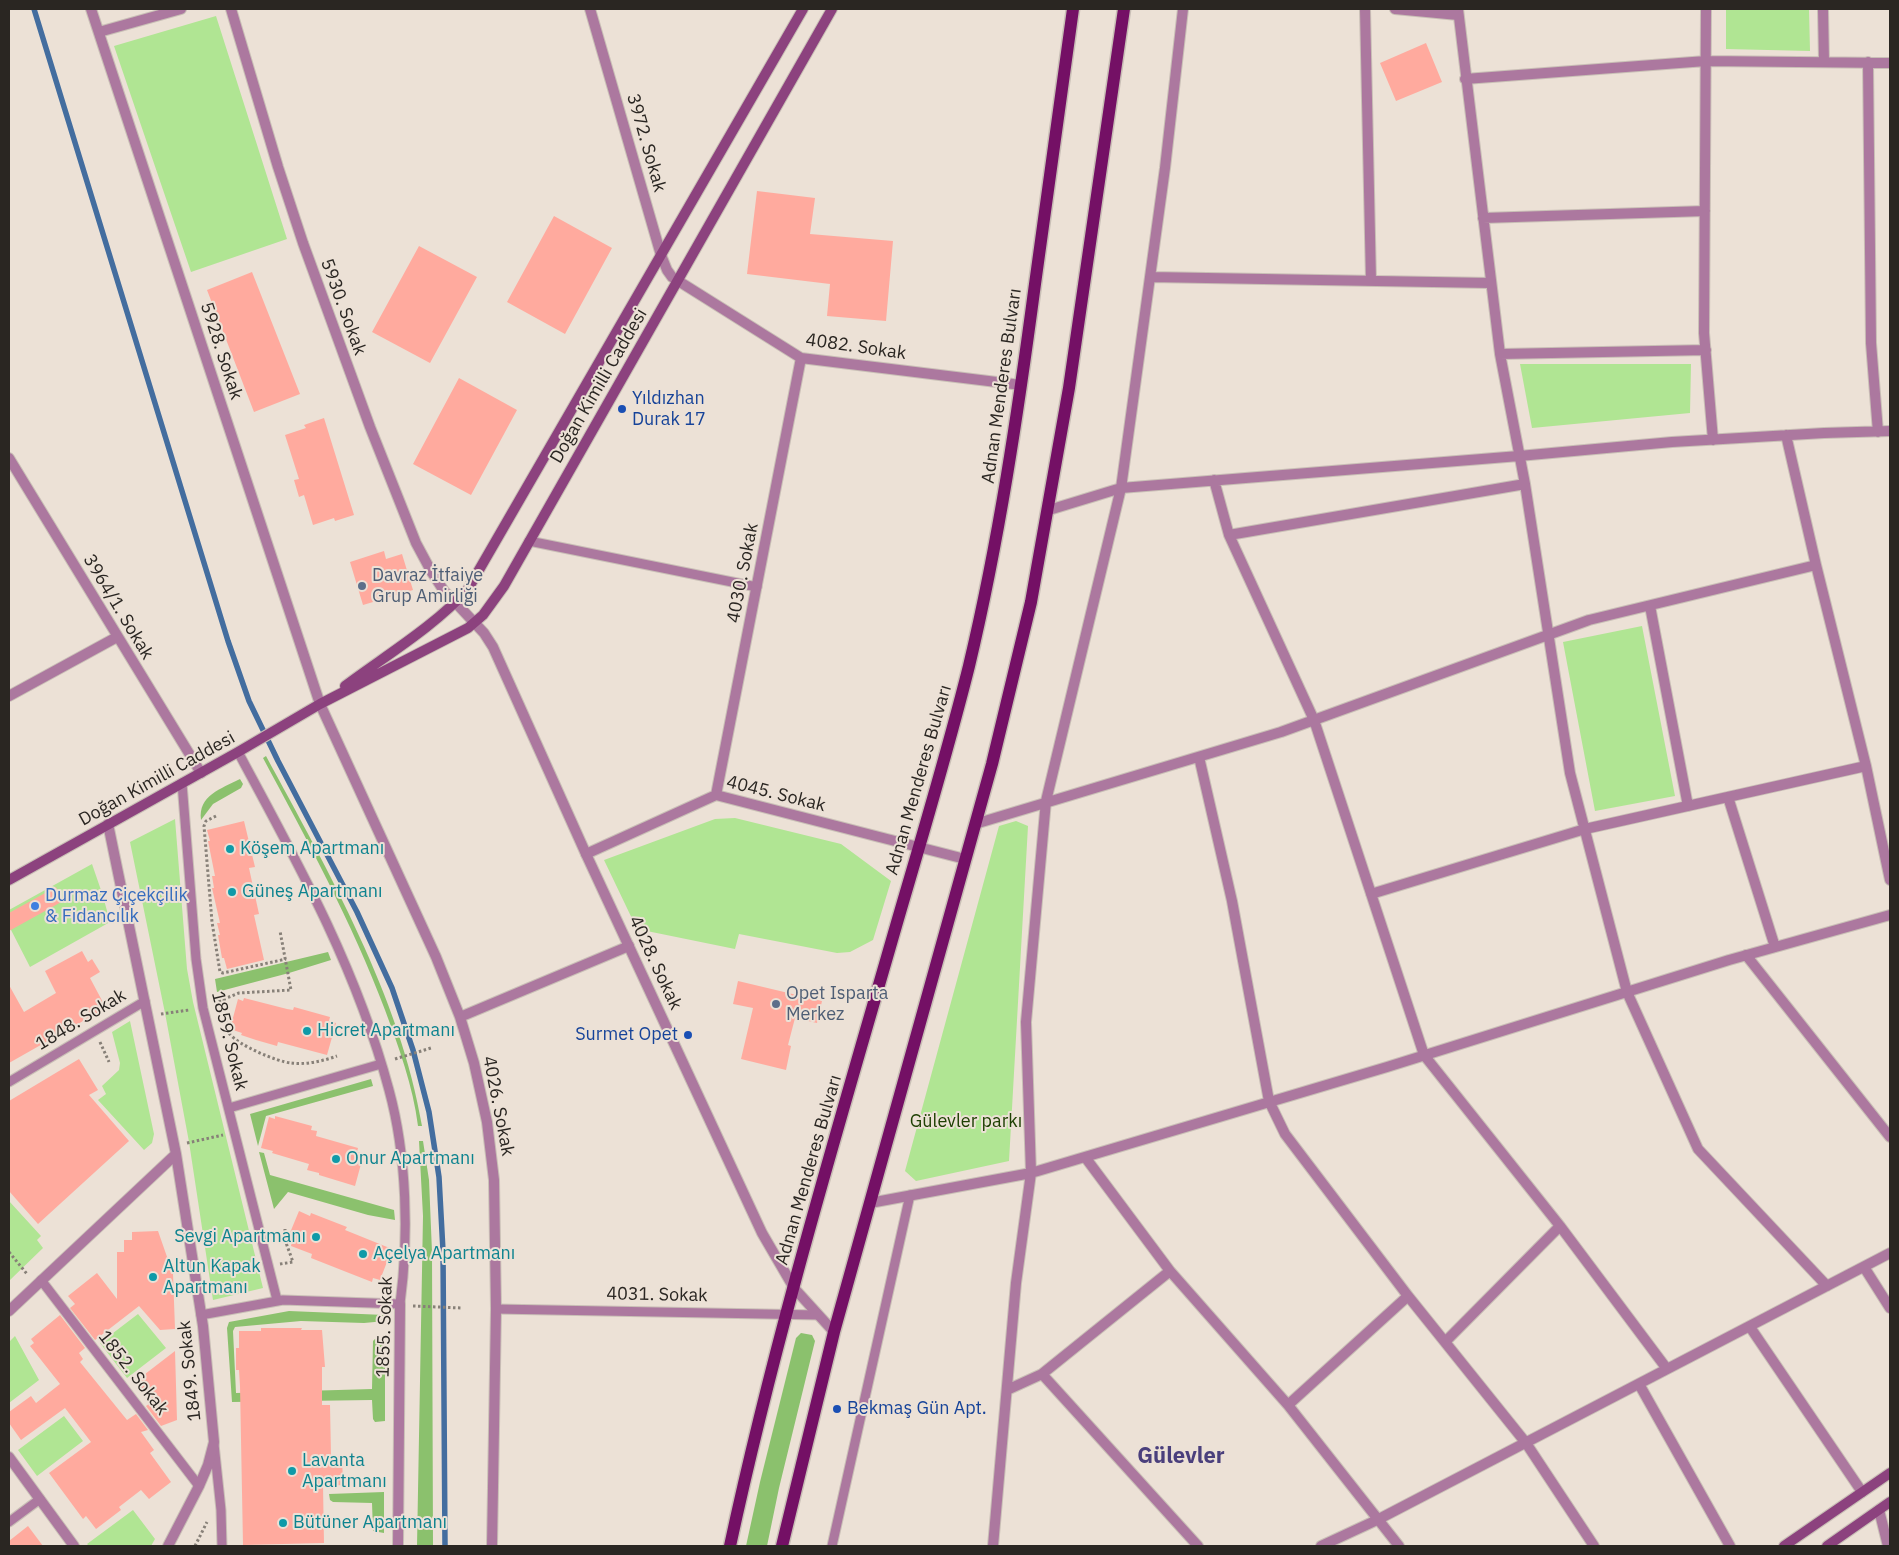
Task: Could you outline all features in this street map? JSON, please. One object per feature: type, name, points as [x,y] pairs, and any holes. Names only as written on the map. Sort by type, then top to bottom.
[{"type":"main road","name":"Doğan Kimilli Caddesi","points":[[320,704],[456,603],[478,574],[803,9]]},
{"type":"main road","name":"Doğan Kimilli Caddesi","points":[[9,880],[182,784],[320,704],[446,640],[474,623],[494,602],[832,9]]},
{"type":"main road","name":"Adnan Menderes Bulvarı","points":[[730,1546],[787,1314],[919,847],[968,667],[986,591],[1006,483],[1021,385],[1073,9]]},
{"type":"main road","points":[[784,1546],[834,1332],[992,764],[1031,602],[1069,388],[1124,9]]},
{"type":"main road","points":[[1784,1546],[1890,1473]]},
{"type":"main road","points":[[1827,1546],[1890,1502]]},
{"type":"street","name":"5928. Sokak","points":[[91,9],[320,704]]},
{"type":"street","points":[[99,32],[181,9]]},
{"type":"street","name":"5930. Sokak","points":[[231,9],[278,167],[303,243],[370,428],[416,543],[444,591],[456,603]]},
{"type":"street","name":"3972. Sokak","points":[[590,9],[661,255],[667,270],[677,282]]},
{"type":"street","points":[[993,1546],[1016,1283],[1031,1173],[1026,1022],[1046,801],[1121,488],[1165,168],[1183,9]]},
{"type":"street","points":[[1365,9],[1371,280]]},
{"type":"street","points":[[1395,9],[1458,12],[1500,354],[1525,484],[1570,774],[1627,992],[1698,1149],[1827,1286]]},
{"type":"street","points":[[1706,9],[1704,333],[1713,440]]},
{"type":"street","points":[[1824,9],[1824,62]]},
{"type":"street","points":[[1466,79],[1706,61],[1890,63]]},
{"type":"street","points":[[1868,62],[1871,343],[1878,432]]},
{"type":"street","points":[[1482,218],[1705,211]]},
{"type":"street","points":[[1150,277],[1490,283]]},
{"type":"street","name":"4082. Sokak","points":[[677,282],[801,358],[1021,385]]},
{"type":"street","points":[[1500,354],[1706,350]]},
{"type":"street","name":"4030. Sokak","points":[[716,795],[801,358]]},
{"type":"street","points":[[1048,510],[1121,488],[1713,440],[1890,431]]},
{"type":"street","points":[[1786,435],[1866,766],[1890,880]]},
{"type":"street","name":"3964/1. Sokak","points":[[9,458],[201,773]]},
{"type":"street","points":[[1214,480],[1229,535],[1314,720],[1424,1055],[1560,1226],[1667,1369]]},
{"type":"street","points":[[1229,535],[1525,484]]},
{"type":"street","points":[[975,824],[1046,801],[1281,732],[1589,620],[1816,565]]},
{"type":"street","name":"4028. Sokak","points":[[456,603],[493,647],[586,854],[762,1232],[794,1288],[834,1332]]},
{"type":"street","points":[[1650,606],[1688,806]]},
{"type":"street","points":[[9,696],[117,637]]},
{"type":"street","name":"4026. Sokak","points":[[320,704],[436,957],[460,1017],[474,1063],[487,1122],[493,1170],[496,1250],[492,1546]]},
{"type":"street","points":[[1199,757],[1232,901],[1269,1101],[1285,1134],[1408,1296],[1526,1443],[1594,1546]]},
{"type":"street","points":[[1371,894],[1585,829],[1866,766]]},
{"type":"street","name":"4045. Sokak","points":[[586,854],[716,795],[966,858]]},
{"type":"street","points":[[1728,797],[1776,947]]},
{"type":"street","name":"1849. Sokak","points":[[108,824],[175,1150],[201,1315],[214,1442],[208,1465],[199,1486],[168,1546]]},
{"type":"street","points":[[870,1202],[1031,1173],[1424,1055],[1746,955],[1890,915]]},
{"type":"street","points":[[460,1017],[629,946]]},
{"type":"street","points":[[1746,955],[1890,1137]]},
{"type":"street","points":[[9,1311],[175,1150]]},
{"type":"street","points":[[1085,1157],[1170,1271],[1288,1405],[1399,1546]]},
{"type":"street","points":[[1445,1342],[1560,1226]]},
{"type":"street","points":[[1321,1546],[1377,1520],[1890,1254]]},
{"type":"street","points":[[1864,1267],[1890,1308]]},
{"type":"street","points":[[1006,1390],[1042,1374],[1170,1271]]},
{"type":"street","points":[[1288,1405],[1408,1296]]},
{"type":"street","name":"1855. Sokak","points":[[398,1546],[400,1304]]},
{"type":"street","points":[[1750,1327],[1862,1492]]},
{"type":"street","points":[[1042,1374],[1198,1546]]},
{"type":"street","points":[[1639,1384],[1730,1546]]},
{"type":"street","points":[[9,1457],[74,1546]]},
{"type":"street","points":[[1879,1510],[1888,1546]]},
{"type":"lane","points":[[529,542],[756,587]]},
{"type":"lane","name":"1855. Sokak","points":[[238,752],[322,912],[350,974],[381,1064],[394,1114],[402,1173],[404,1235],[400,1304]]},
{"type":"lane","name":"1859. Sokak","points":[[182,784],[196,959],[203,1008],[277,1300]]},
{"type":"lane","name":"1848. Sokak","points":[[9,1082],[145,1001]]},
{"type":"lane","points":[[229,1108],[381,1064]]},
{"type":"lane","points":[[832,1546],[910,1195]]},
{"type":"lane","name":"1852. Sokak","points":[[41,1280],[199,1486]]},
{"type":"lane","points":[[201,1315],[277,1300],[400,1304]]},
{"type":"lane","name":"4031. Sokak","points":[[496,1308],[818,1315]]},
{"type":"lane","points":[[214,1442],[221,1510],[222,1546]]},
{"type":"lane","points":[[9,1522],[40,1499]]},
{"type":"path","points":[[216,816],[206,822],[204,826],[212,922],[220,972],[223,973],[286,959]]},
{"type":"path","points":[[213,1004],[243,992],[291,990],[280,931]]},
{"type":"path","points":[[224,999],[229,1033],[241,1045],[292,1064],[303,1064],[337,1056]]},
{"type":"path","points":[[148,1015],[203,1008]]},
{"type":"path","points":[[95,1031],[109,1062]]},
{"type":"path","points":[[395,1059],[431,1048]]},
{"type":"path","points":[[175,1150],[235,1132]]},
{"type":"path","points":[[280,1264],[293,1262],[285,1240],[285,1229]]},
{"type":"path","points":[[9,1252],[27,1274]]},
{"type":"path","points":[[413,1306],[462,1308]]},
{"type":"green space","points":[[1726,9],[1809,9],[1810,51],[1726,49]]},
{"type":"green space","points":[[216,16],[287,239],[191,272],[114,46]]},
{"type":"green space","points":[[1520,364],[1691,364],[1690,413],[1532,428]]},
{"type":"green space","points":[[1642,626],[1675,796],[1595,811],[1563,642]]},
{"type":"green space","points":[[266,756],[337,889],[379,982],[412,1078],[422,1126],[418,1126],[413,1096],[405,1067],[372,977],[328,882],[263,758]]},
{"type":"green space","points":[[240,779],[243,784],[241,788],[213,804],[201,820],[203,804],[207,799],[212,794]]},
{"type":"green space","points":[[735,818],[841,844],[891,881],[873,940],[850,952],[837,953],[739,934],[735,949],[637,929],[604,860],[715,819]]},
{"type":"green space","points":[[175,819],[187,969],[193,1002],[263,1288],[213,1300],[189,1142],[130,842]]},
{"type":"green space","name":"Gülevler parkı","points":[[1016,821],[1028,826],[1009,1161],[916,1181],[905,1171],[999,826]]},
{"type":"green space","points":[[92,864],[110,922],[30,967],[9,926],[9,910]]},
{"type":"green space","points":[[328,952],[331,960],[217,992],[215,979]]},
{"type":"green space","points":[[130,1021],[154,1134],[152,1143],[144,1150],[98,1100],[106,1094],[102,1086],[119,1070],[120,1063],[112,1032]]},
{"type":"green space","points":[[371,1079],[373,1086],[266,1116],[258,1146],[250,1114]]},
{"type":"green space","points":[[419,1141],[423,1141],[429,1180],[432,1252],[433,1546],[417,1546],[423,1216]]},
{"type":"green space","points":[[259,1152],[264,1153],[270,1175],[394,1210],[395,1220],[368,1215],[288,1192],[274,1209]]},
{"type":"green space","points":[[9,1201],[41,1236],[37,1240],[43,1248],[9,1281]]},
{"type":"green space","points":[[289,1311],[385,1315],[385,1321],[364,1323],[301,1321],[235,1327],[233,1331],[236,1393],[372,1389],[373,1341],[385,1338],[385,1421],[375,1422],[373,1419],[372,1400],[232,1402],[227,1328],[229,1322]]},
{"type":"green space","points":[[138,1314],[166,1348],[127,1378],[100,1343]]},
{"type":"green space","points":[[801,1333],[812,1335],[815,1341],[779,1488],[767,1546],[746,1546],[796,1338]]},
{"type":"green space","points":[[15,1336],[39,1380],[9,1403],[9,1342]]},
{"type":"green space","points":[[64,1416],[83,1441],[37,1476],[18,1450]]},
{"type":"green space","points":[[384,1492],[384,1533],[373,1531],[372,1503],[333,1502],[330,1500],[329,1494]]},
{"type":"green space","points":[[133,1510],[155,1539],[151,1546],[89,1546],[87,1544]]},
{"type":"building","points":[[1426,43],[1442,82],[1396,101],[1380,63]]},
{"type":"building","points":[[757,191],[815,198],[810,234],[893,241],[886,321],[827,316],[830,284],[747,274]]},
{"type":"building","points":[[554,216],[612,248],[565,334],[507,302]]},
{"type":"building","points":[[419,246],[477,277],[430,363],[372,332]]},
{"type":"building","points":[[252,272],[300,394],[254,412],[207,290]]},
{"type":"building","points":[[459,378],[517,410],[471,495],[413,464]]},
{"type":"building","points":[[324,418],[354,515],[335,521],[334,518],[313,525],[304,495],[299,497],[294,480],[299,479],[285,435],[306,428],[304,425]]},
{"type":"building","points":[[384,551],[386,559],[402,554],[413,590],[363,605],[350,562]]},
{"type":"building","points":[[244,821],[255,867],[249,868],[259,914],[254,915],[264,960],[227,969],[224,958],[222,958],[218,935],[220,935],[217,923],[220,923],[212,888],[214,888],[212,876],[215,876],[207,830]]},
{"type":"building","points":[[56,887],[63,901],[9,931],[9,913]]},
{"type":"building","points":[[82,951],[88,962],[92,959],[100,972],[90,978],[106,1008],[9,1063],[9,985],[24,1012],[56,993],[45,971]]},
{"type":"building","points":[[738,981],[822,1001],[817,1023],[795,1018],[788,1045],[791,1046],[786,1070],[741,1059],[753,1008],[733,1004]]},
{"type":"building","points":[[244,998],[287,1009],[293,1010],[294,1007],[330,1017],[329,1021],[336,1023],[327,1055],[278,1042],[277,1046],[241,1035],[242,1033],[230,1029],[238,999],[243,1001]]},
{"type":"building","points":[[79,1059],[98,1090],[89,1095],[129,1141],[38,1224],[9,1191],[9,1101]]},
{"type":"building","points":[[275,1116],[312,1126],[311,1130],[317,1131],[316,1136],[358,1148],[357,1152],[364,1153],[355,1186],[319,1175],[319,1173],[307,1170],[309,1164],[261,1148],[269,1117],[275,1119]]},
{"type":"building","points":[[299,1211],[310,1216],[311,1213],[347,1227],[345,1230],[392,1249],[380,1280],[373,1278],[372,1282],[311,1258],[312,1254],[291,1246],[292,1242],[287,1240]]},
{"type":"building","points":[[158,1231],[173,1274],[175,1329],[160,1330],[139,1306],[95,1340],[70,1308],[75,1304],[68,1296],[97,1273],[117,1299],[117,1252],[124,1252],[124,1240],[132,1240],[132,1232]]},
{"type":"building","points":[[60,1315],[85,1348],[79,1353],[83,1359],[80,1362],[127,1420],[136,1414],[148,1430],[141,1432],[154,1450],[150,1453],[171,1482],[149,1499],[141,1490],[119,1507],[121,1510],[96,1529],[86,1516],[83,1519],[49,1473],[91,1442],[65,1408],[21,1440],[9,1423],[9,1412],[31,1396],[36,1403],[60,1384],[30,1346],[34,1343],[31,1339]]},
{"type":"building","points":[[261,1328],[322,1330],[325,1367],[322,1367],[322,1405],[330,1405],[331,1456],[342,1456],[343,1485],[323,1486],[324,1543],[243,1545],[240,1386],[239,1370],[236,1370],[236,1348],[239,1348],[239,1331],[261,1331]]},
{"type":"building","points":[[175,1351],[177,1420],[161,1426],[146,1406],[152,1402],[136,1381]]},
{"type":"building","points":[[28,1526],[43,1546],[9,1546],[9,1541]]},
{"type":"waterway","points":[[34,9],[228,641],[249,701],[278,761],[357,912],[392,988],[413,1050],[429,1112],[439,1177],[443,1251],[445,1546]]},
{"type":"place","name":"Yıldızhan Durak 17","points":[[622,409]]},
{"type":"place","name":"Davraz İtfaiye Grup Amirliği","points":[[362,586]]},
{"type":"place","name":"Köşem Apartmanı","points":[[230,849]]},
{"type":"place","name":"Güneş Apartmanı","points":[[232,892]]},
{"type":"place","name":"Durmaz Çiçekçilik & Fidancılık","points":[[35,906]]},
{"type":"place","name":"Opet Isparta Merkez","points":[[776,1004]]},
{"type":"place","name":"Hicret Apartmanı","points":[[307,1031]]},
{"type":"place","name":"Surmet Opet","points":[[688,1035]]},
{"type":"place","name":"Onur Apartmanı","points":[[336,1159]]},
{"type":"place","name":"Sevgi Apartmanı","points":[[316,1237]]},
{"type":"place","name":"Açelya Apartmanı","points":[[363,1254]]},
{"type":"place","name":"Altun Kapak Apartmanı","points":[[153,1277]]},
{"type":"place","name":"Bekmaş Gün Apt.","points":[[837,1409]]},
{"type":"place","name":"Lavanta Apartmanı","points":[[292,1471]]},
{"type":"place","name":"Bütüner Apartmanı","points":[[283,1523]]},
{"type":"district","name":"Gülevler","points":[[1181,1457]]}]
